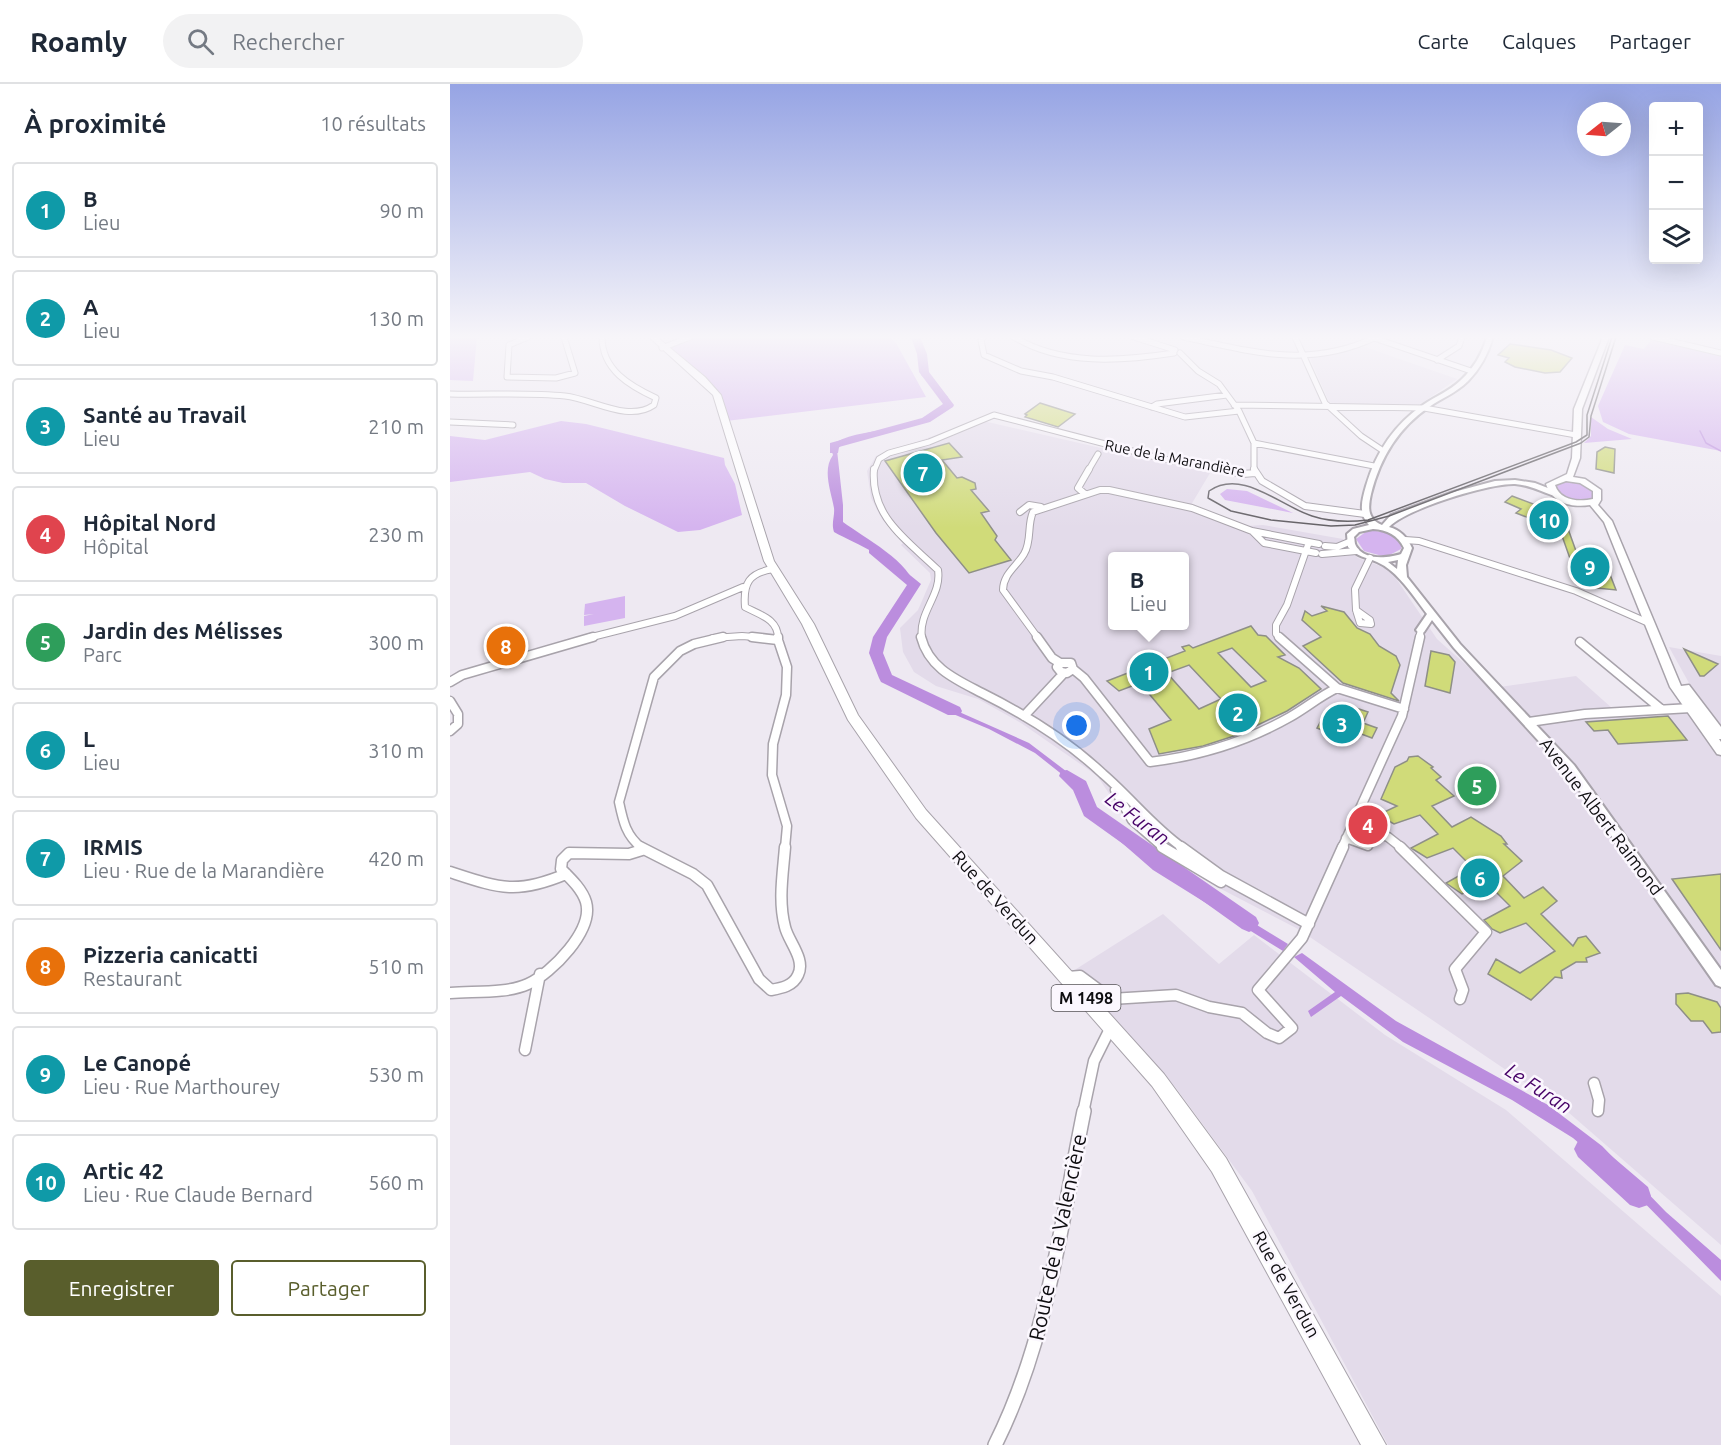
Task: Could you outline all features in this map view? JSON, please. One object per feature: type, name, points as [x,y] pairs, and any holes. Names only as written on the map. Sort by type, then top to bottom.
[{"type":"main road","name":"Rue de Verdun","points":[[719,401],[757,529],[772,569],[807,624],[853,717],[880,759],[921,814],[1158,1080],[1219,1165],[1374,1445]]},
{"type":"main road","points":[[1581,401],[1578,409],[1576,435],[1579,475],[1597,490],[1599,497],[1595,507],[1608,521],[1676,687],[1721,751]]},
{"type":"main road","points":[[1576,458],[1571,475],[1551,483],[1550,488],[1555,494],[1588,509],[1612,530]]},
{"type":"main road","points":[[1565,478],[1587,483]]},
{"type":"main road","points":[[1576,503],[1596,501]]},
{"type":"main road","points":[[1669,669],[1721,735]]},
{"type":"street","points":[[584,401],[628,412],[639,411],[654,405],[655,401]]},
{"type":"street","points":[[1129,401],[1185,417],[1236,408],[1329,406],[1424,408],[1576,435]]},
{"type":"street","points":[[1152,407],[1157,404],[1184,401]]},
{"type":"street","points":[[1231,401],[1254,443],[1256,473],[1265,483],[1305,506],[1361,513],[1367,520],[1404,540],[1424,544],[1576,591],[1652,624]]},
{"type":"street","points":[[1326,401],[1329,406],[1361,436],[1382,450]]},
{"type":"street","points":[[1402,556],[1380,560],[1370,558],[1356,551],[1349,542],[1350,536],[1358,529],[1374,466],[1382,450],[1424,408],[1436,401]]},
{"type":"street","name":"Rue de la Marandière","points":[[1256,473],[1243,474],[1159,458],[994,416],[945,436],[889,453],[879,459],[874,468],[877,503],[898,533],[929,559],[938,570],[940,582],[925,610],[921,635],[928,655],[947,675],[1024,716],[1067,743],[1113,784],[1116,795],[1132,821],[1150,838],[1248,897],[1308,926]]},
{"type":"street","points":[[450,422],[513,425]]},
{"type":"street","points":[[1361,436],[1387,443]]},
{"type":"street","points":[[1254,443],[1374,466]]},
{"type":"street","points":[[1085,494],[1078,488],[1098,454]]},
{"type":"street","points":[[1358,529],[1380,528],[1393,518],[1486,484],[1551,483]]},
{"type":"street","points":[[1528,484],[1555,494]]},
{"type":"street","points":[[1337,688],[1289,718],[1261,732],[1198,753],[1150,762],[1084,678],[1073,669],[1071,663],[1060,663],[1052,658],[1004,590],[1003,583],[1011,569],[1025,553],[1030,534],[1029,521],[1033,512],[1041,507],[1085,494],[1109,490],[1192,508],[1252,531],[1334,547],[1349,542]]},
{"type":"street","points":[[1020,512],[1029,506],[1041,507]]},
{"type":"street","points":[[1403,577],[1400,568],[1404,540],[1398,524],[1406,514]]},
{"type":"street","points":[[1252,531],[1264,543],[1319,553],[1356,551]]},
{"type":"street","points":[[1309,542],[1287,605],[1276,625],[1276,634],[1337,688],[1404,709]]},
{"type":"street","points":[[1354,609],[1352,603],[1361,572],[1370,558]]},
{"type":"street","name":"Avenue Albert Raimond","points":[[1380,560],[1403,577],[1457,646],[1570,768],[1721,981]]},
{"type":"street","points":[[450,682],[462,675],[633,625],[675,616],[743,587],[750,576],[772,569]]},
{"type":"street","points":[[743,587],[744,607],[773,622],[778,628],[778,640],[787,667],[786,695],[773,744],[772,775],[777,799],[787,826],[781,905],[785,929],[799,958],[799,974],[789,986],[771,990],[759,979],[709,886],[690,870],[642,850],[630,840],[620,821],[619,802],[654,677],[667,660],[683,648],[706,639],[746,634],[778,640]]},
{"type":"street","points":[[1068,977],[1080,976],[1111,999],[1176,995],[1209,1007],[1242,1013],[1267,1033],[1279,1038],[1292,1028],[1258,990],[1302,938],[1308,926],[1404,709],[1421,630],[1431,615]]},
{"type":"street","points":[[1580,642],[1661,710]]},
{"type":"street","points":[[1060,663],[1058,669],[1064,673]]},
{"type":"street","points":[[1024,716],[1064,673],[1073,669]]},
{"type":"street","points":[[450,701],[458,714],[458,724],[450,731]]},
{"type":"street","points":[[1529,722],[1585,714],[1690,708]]},
{"type":"street","points":[[1352,825],[1388,837],[1404,850],[1486,932],[1455,969],[1463,990],[1460,999]]},
{"type":"street","points":[[1346,838],[1368,846]]},
{"type":"street","points":[[450,993],[527,985],[572,947],[585,924],[587,903],[561,869],[562,860],[569,853],[630,855],[642,850]]},
{"type":"street","points":[[450,872],[489,886],[519,889],[543,884],[566,874]]},
{"type":"street","points":[[525,1050],[540,975]]},
{"type":"street","name":"Route de la Valencière","points":[[995,1445],[1006,1423],[1036,1339],[1094,1061],[1111,1027]]},
{"type":"street","points":[[1594,1083],[1599,1100],[1598,1111]]},
{"type":"shaded area","points":[[719,401],[897,401],[726,421]]},
{"type":"shaded area","points":[[943,401],[948,401],[948,409],[936,417],[919,423],[942,410]]},
{"type":"shaded area","points":[[1426,401],[1419,405],[1337,405],[1329,402]]},
{"type":"shaded area","points":[[1600,401],[1721,401],[1721,451],[1629,434],[1603,422],[1598,406]]},
{"type":"shaded area","points":[[1591,417],[1608,429],[1632,439],[1584,443],[1591,436]]},
{"type":"shaded area","points":[[979,420],[1210,473],[1191,505],[1247,526],[1263,525],[1343,539],[1346,548],[1358,558],[1386,568],[1393,574],[1437,639],[1492,688],[1576,676],[1613,709],[1699,701],[1669,647],[1721,656],[1721,1245],[1568,1112],[1298,929],[1223,890],[1144,837],[1122,813],[1098,777],[1089,770],[1021,723],[978,699],[936,686],[914,672],[903,652],[900,628],[918,610],[931,580],[930,573],[901,545],[903,543],[882,519],[871,498],[867,471],[876,456]]},
{"type":"shaded area","points":[[561,421],[586,424],[724,458],[725,465],[735,484],[742,515],[700,530],[678,532],[625,506],[586,483],[563,483],[545,479],[530,472],[450,482],[450,436],[485,440]]},
{"type":"shaded area","points":[[901,427],[858,437],[837,450],[843,522],[897,560],[912,579],[915,589],[896,610],[883,634],[879,662],[885,674],[905,688],[1029,743],[1083,784],[1094,811],[1154,862],[1288,944],[1283,951],[1153,870],[1091,816],[1083,791],[1035,753],[989,729],[915,698],[882,679],[873,662],[873,652],[887,616],[907,595],[908,582],[893,565],[834,532],[834,508],[828,481],[828,467],[833,455],[830,446],[842,439]]},
{"type":"shaded area","points":[[1562,481],[1581,483],[1594,492],[1594,498],[1577,501],[1567,498],[1554,487]]},
{"type":"shaded area","points":[[1227,489],[1247,491],[1293,513],[1225,500],[1220,494]]},
{"type":"shaded area","points":[[1367,531],[1391,535],[1401,545],[1401,549],[1386,557],[1364,551],[1356,539]]},
{"type":"shaded area","points":[[625,596],[625,618],[584,626],[584,616],[594,614],[584,615],[585,604]]},
{"type":"shaded area","points":[[1473,772],[1494,791],[1480,799],[1460,780]]},
{"type":"shaded area","points":[[1163,914],[1219,964],[1254,935],[1385,1035],[1506,1110],[1721,1296],[1721,1445],[1388,1445],[1252,1191],[1176,1088],[1073,971]]},
{"type":"shaded area","points":[[1302,953],[1396,1021],[1548,1105],[1602,1146],[1666,1212],[1721,1260],[1721,1281],[1623,1181],[1573,1138],[1512,1100],[1403,1042],[1341,996],[1311,1017],[1308,1011],[1335,992],[1294,957]]},
{"type":"building","points":[[1040,403],[1075,414],[1058,427],[1025,417],[1027,415],[1025,414]]},
{"type":"building","points":[[949,443],[962,457],[942,460],[957,478],[962,477],[975,483],[976,489],[971,490],[989,511],[981,513],[997,536],[995,540],[1011,560],[969,573],[936,533],[885,461]]},
{"type":"building","points":[[1605,447],[1615,449],[1614,473],[1596,469],[1597,452]]},
{"type":"building","points":[[1512,496],[1549,510],[1562,512],[1576,551],[1602,554],[1616,590],[1597,588],[1595,583],[1578,581],[1561,533],[1560,538],[1553,538],[1550,526],[1516,513],[1521,509],[1505,502]]},
{"type":"building","points":[[1321,606],[1344,612],[1357,628],[1370,634],[1379,646],[1396,656],[1400,665],[1391,693],[1399,701],[1343,683],[1303,646],[1321,637],[1302,620],[1305,611],[1312,616],[1327,611]]},
{"type":"building","points":[[1251,626],[1258,635],[1266,636],[1285,655],[1278,657],[1299,668],[1321,689],[1287,711],[1237,735],[1203,746],[1159,754],[1149,729],[1171,720],[1140,683],[1119,691],[1107,681],[1185,651],[1182,647],[1189,645],[1193,648]],"holes":[[[1232,648],[1266,681],[1251,687],[1218,653]],[[1189,665],[1221,699],[1199,709],[1167,673]]]},
{"type":"building","points":[[1684,649],[1718,664],[1704,676],[1700,676]]},
{"type":"building","points":[[1431,651],[1449,655],[1455,662],[1450,693],[1425,686]]},
{"type":"building","points":[[1353,707],[1368,712],[1363,723],[1377,728],[1372,738],[1356,732],[1351,741],[1317,728],[1322,719],[1327,721],[1332,710],[1348,716]]},
{"type":"building","points":[[1668,716],[1687,740],[1618,744],[1608,730],[1594,731],[1586,722]]},
{"type":"building","points":[[1418,756],[1433,767],[1431,768],[1441,777],[1436,780],[1454,796],[1432,806],[1452,827],[1471,817],[1501,836],[1507,844],[1504,844],[1522,861],[1503,876],[1524,898],[1543,887],[1557,901],[1541,914],[1573,946],[1578,938],[1586,936],[1600,953],[1586,958],[1587,962],[1576,962],[1561,971],[1562,978],[1555,977],[1531,1000],[1488,974],[1496,959],[1520,973],[1555,951],[1526,923],[1500,933],[1492,929],[1484,920],[1510,906],[1488,884],[1462,894],[1446,883],[1473,868],[1453,848],[1427,858],[1411,848],[1438,834],[1420,815],[1394,824],[1378,815],[1397,806],[1381,799],[1395,767],[1407,761],[1409,757]]},
{"type":"building","points":[[1721,874],[1721,950],[1672,879]]},
{"type":"building","points":[[1688,993],[1717,1002],[1721,1008],[1721,1032],[1712,1033],[1703,1021],[1691,1021],[1676,1004],[1676,994]]},
{"type":"waterway","name":"Le Furan","points":[[834,451],[834,445],[926,420],[949,405],[946,401]]},
{"type":"waterway","points":[[1700,431],[1706,443],[1721,451]]},
{"type":"waterway","name":"Le Furan","points":[[874,550],[914,584],[880,637],[876,653],[886,678],[954,711]]},
{"type":"waterway","name":"Le Furan","points":[[1067,776],[1080,786],[1090,811],[1249,923]]},
{"type":"waterway","name":"Le Furan","points":[[1586,1149],[1639,1196]]},
{"type":"tram line","points":[[1592,401],[1587,415],[1587,435],[1576,442],[1368,520],[1340,521],[1319,518],[1261,491],[1235,484],[1222,485],[1209,491],[1208,498],[1231,511],[1271,520],[1331,526],[1355,525],[1389,516],[1581,443],[1589,437],[1591,416],[1596,401]]},
{"type":"place","name":"IRMIS","points":[[923,473]]},
{"type":"place","name":"Artic 42","points":[[1549,520]]},
{"type":"place","name":"Le Canopé","points":[[1590,567]]},
{"type":"place","name":"Pizzeria canicatti","points":[[506,646]]},
{"type":"place","name":"B","points":[[1149,672]]},
{"type":"place","name":"A","points":[[1238,713]]},
{"type":"place","name":"Santé au Travail","points":[[1342,724]]},
{"type":"place","name":"Jardin des Mélisses","points":[[1477,786]]},
{"type":"place","name":"Hôpital Nord","points":[[1368,825]]},
{"type":"place","name":"L","points":[[1480,878]]}]
